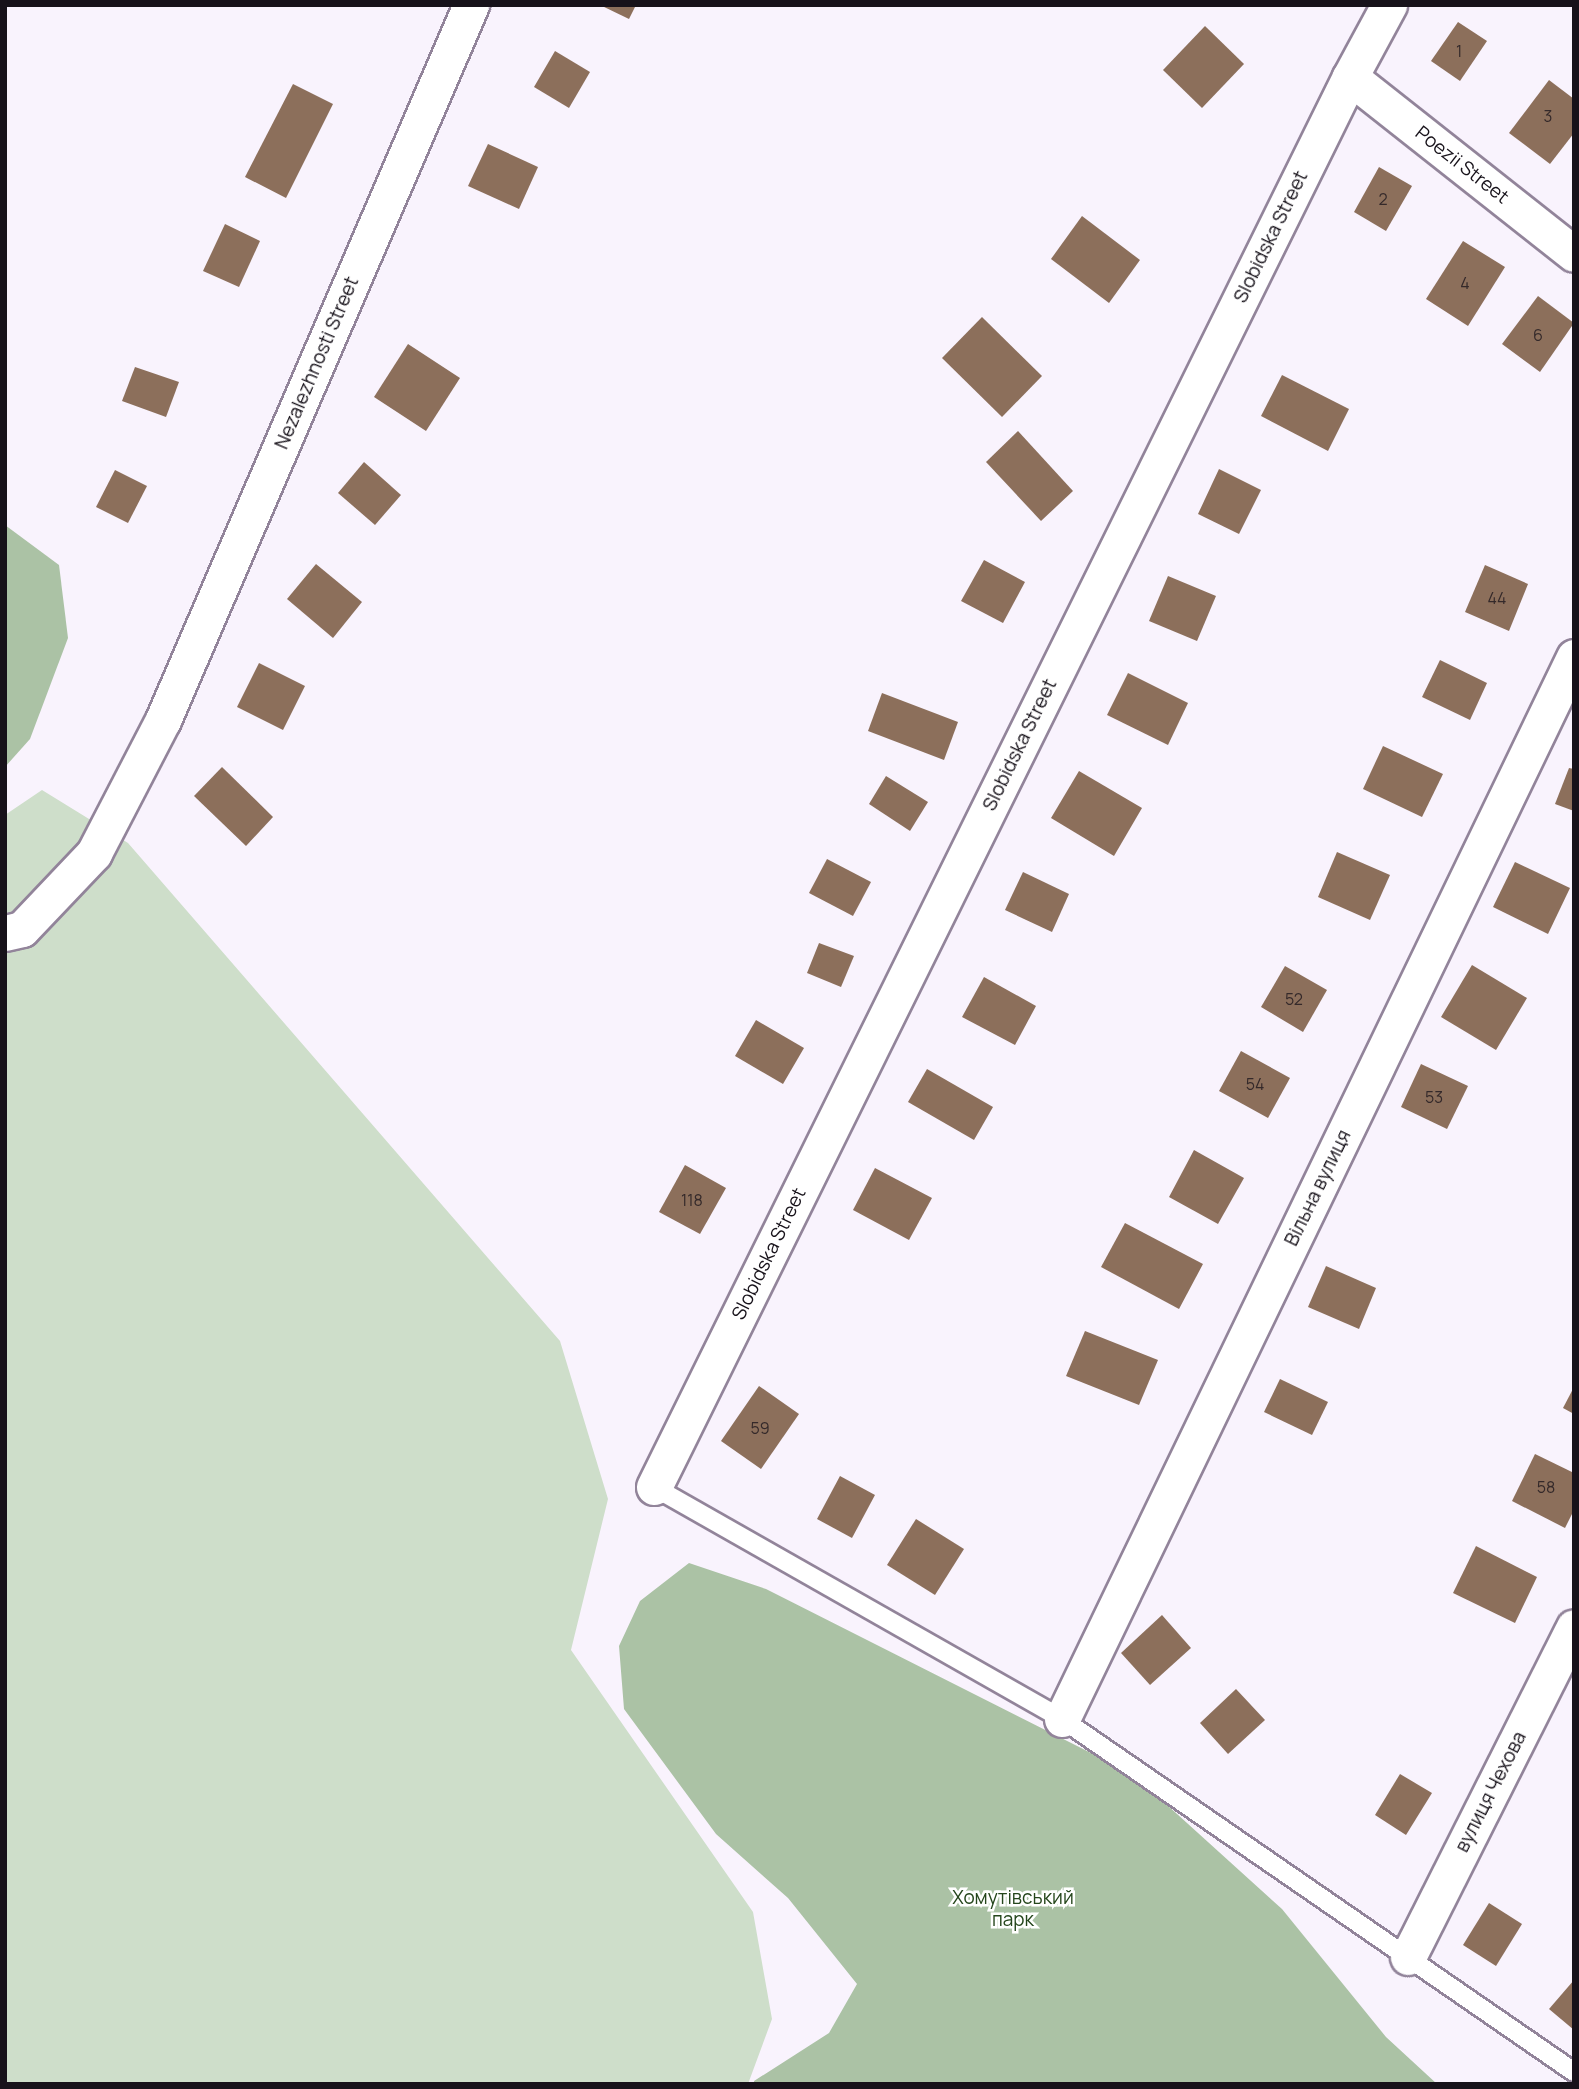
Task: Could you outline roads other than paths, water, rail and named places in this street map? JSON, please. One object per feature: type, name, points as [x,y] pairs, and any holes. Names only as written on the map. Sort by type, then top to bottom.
[{"type":"street","name":"Nezalezhnosti Street","points":[[5,933],[22,929],[94,853],[163,720],[471,5]]},
{"type":"street","name":"Slobidska Street","points":[[654,1487],[1350,77],[1389,5]]},
{"type":"street","name":"Poezii Street","points":[[1350,77],[1574,254]]},
{"type":"street","name":"Вільна вулиця","points":[[1062,1718],[1574,657]]},
{"type":"street","name":"вулиця Чехова","points":[[1408,1957],[1574,1627]]},
{"type":"lane","points":[[654,1487],[1062,1718],[1574,2072]]},
{"type":"park label","name":"Хомутівський парк","points":[[1013,1909]]}]
